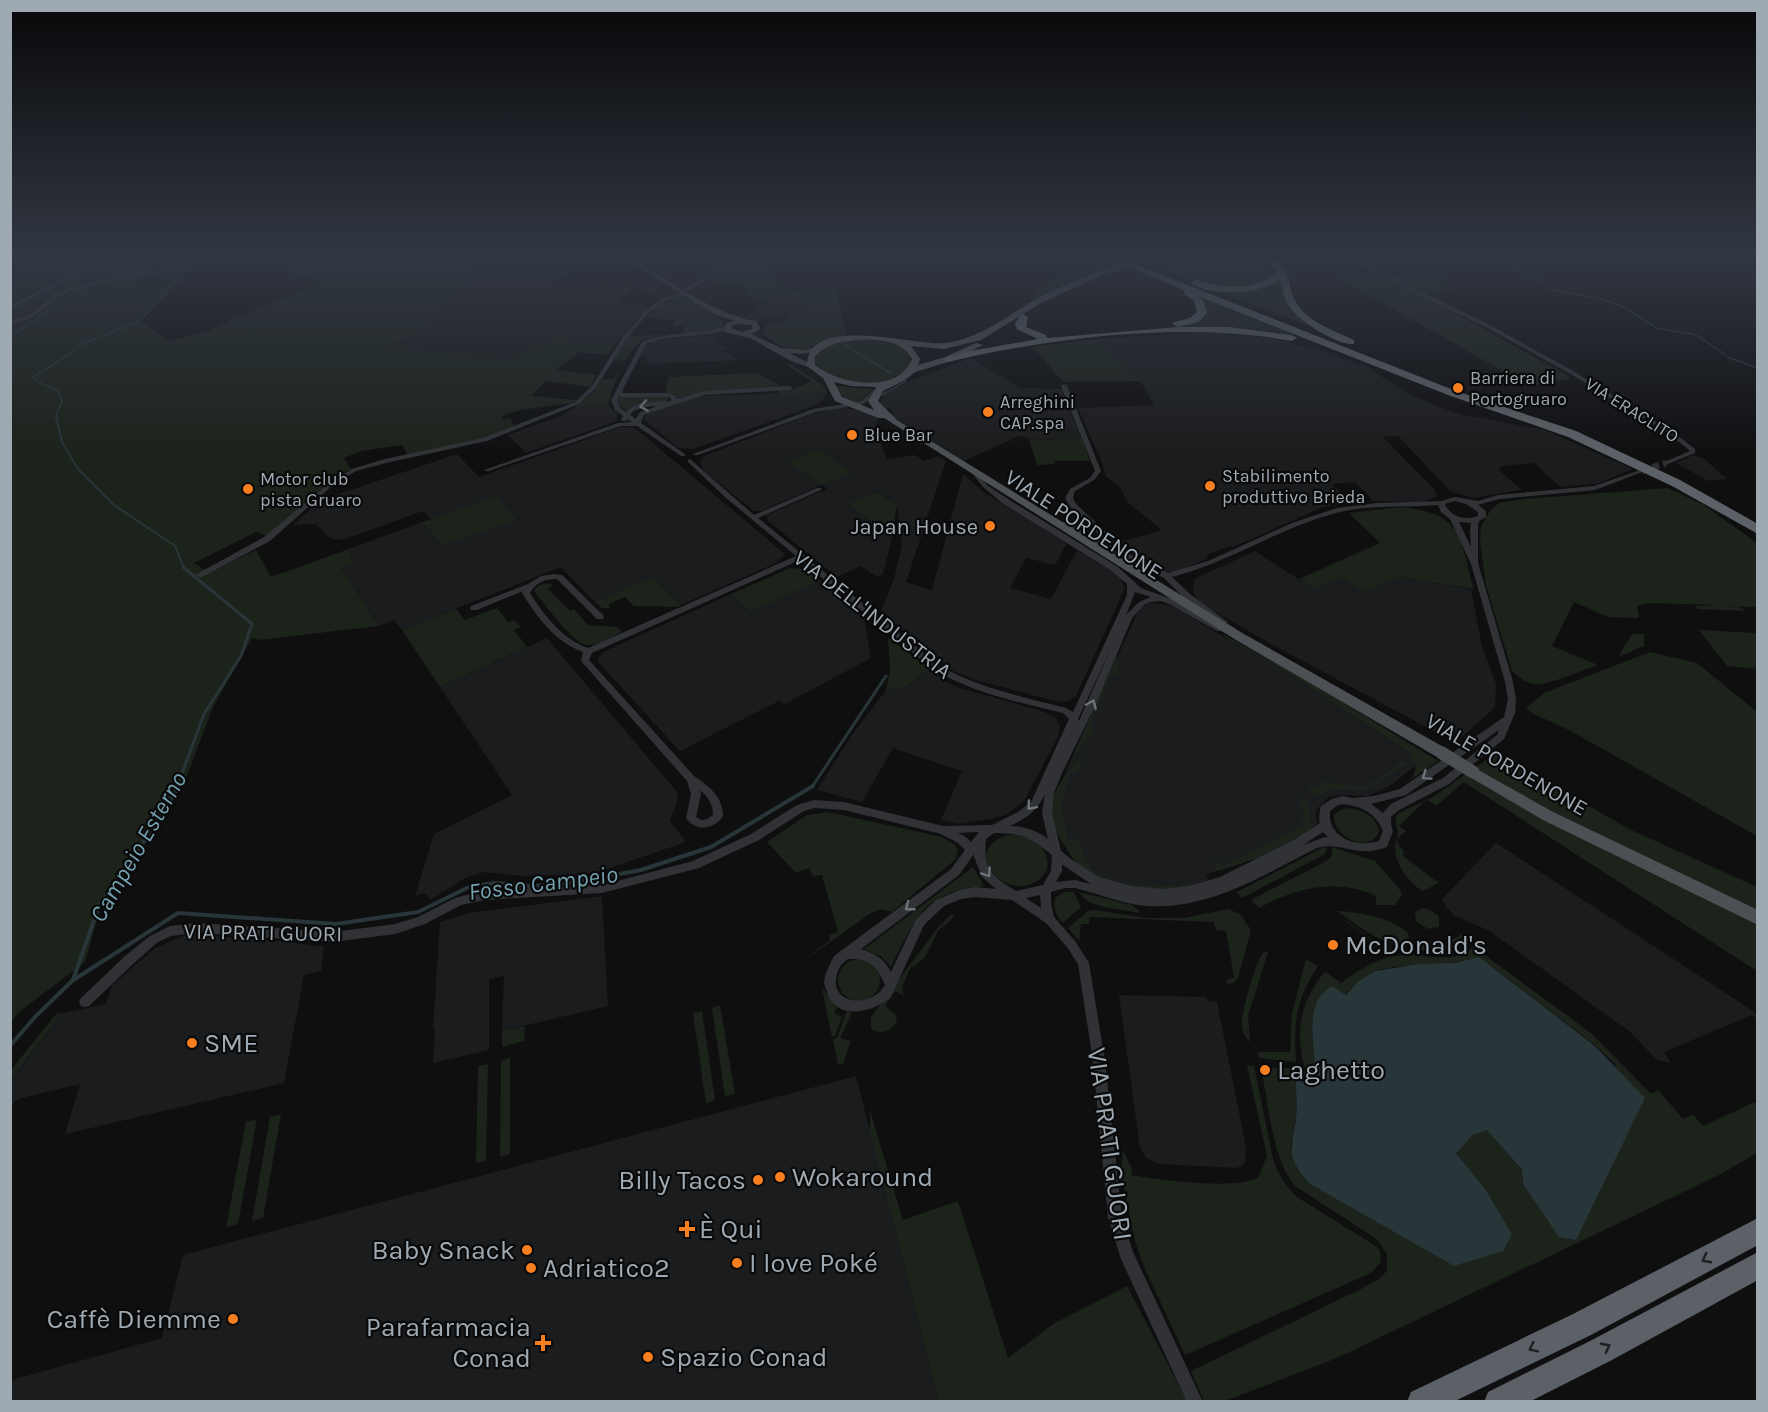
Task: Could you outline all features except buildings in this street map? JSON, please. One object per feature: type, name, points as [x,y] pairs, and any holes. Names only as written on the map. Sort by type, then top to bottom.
[{"type":"highway","points":[[1020,323],[1022,328],[1042,337]]},
{"type":"highway","points":[[955,345],[993,337],[1042,337],[1181,323]]},
{"type":"highway","points":[[1284,323],[1361,352],[1452,393],[1547,424],[1593,443],[1685,488],[1756,527]]},
{"type":"highway","points":[[1315,323],[1361,352]]},
{"type":"highway","points":[[948,359],[1036,341],[1189,329],[1270,334],[1361,352]]},
{"type":"highway","points":[[1421,1401],[1581,1325],[1758,1231]]},
{"type":"highway","points":[[1498,1401],[1602,1350],[1758,1265]]},
{"type":"main road","points":[[725,323],[731,332],[761,339],[789,357],[811,366],[826,378],[853,384],[888,382],[912,370],[948,359],[993,337],[1014,323]]},
{"type":"main road","points":[[728,327],[738,323]]},
{"type":"main road","points":[[752,323],[761,339]]},
{"type":"main road","points":[[776,348],[794,353],[819,348],[838,340],[863,337],[899,343],[955,345],[989,333],[1004,323]]},
{"type":"main road","points":[[744,334],[757,328]]},
{"type":"main road","points":[[899,343],[915,354],[916,363],[912,370]]},
{"type":"main road","points":[[811,366],[811,357],[819,348]]},
{"type":"main road","points":[[826,378],[832,392]]},
{"type":"main road","name":"VIALE PORDENONE","points":[[888,382],[879,389],[873,401],[875,406],[894,422],[1240,637],[1548,816],[1758,918]]},
{"type":"main road","name":"VIALE PORDENONE","points":[[832,392],[838,399],[894,422]]},
{"type":"street","points":[[199,574],[267,539],[331,484],[354,470],[485,440],[577,403],[587,397],[597,385],[615,353],[639,323]]},
{"type":"street","name":"VIA ERACLITO","points":[[1482,323],[1562,366],[1674,435],[1692,450],[1692,453],[1666,463]]},
{"type":"street","points":[[627,416],[614,405],[614,399],[644,343],[659,338],[714,333],[728,327]]},
{"type":"street","points":[[815,410],[865,401],[888,382]]},
{"type":"street","points":[[1064,386],[1098,471],[1092,479],[1072,490],[1069,496],[1073,505],[1127,555]]},
{"type":"street","points":[[620,388],[620,394],[624,396],[669,395],[674,398],[674,402]]},
{"type":"street","points":[[487,470],[620,424],[638,424],[641,414],[699,394],[790,388]]},
{"type":"street","points":[[690,457],[815,410],[829,401],[832,392]]},
{"type":"street","points":[[620,424],[632,409],[639,406],[674,402]]},
{"type":"street","name":"VIA DELL'INDUSTRIA","points":[[627,416],[690,457],[692,465],[753,518],[934,666],[955,680],[1066,711],[1073,717]]},
{"type":"street","points":[[1167,576],[1195,571],[1307,521],[1338,510],[1442,503],[1455,499],[1468,502],[1595,488],[1642,471]]},
{"type":"street","name":"VIALE PORDENONE","points":[[974,472],[985,486],[1005,501],[1114,568],[1148,596],[1174,603],[1222,631],[1240,637]]},
{"type":"street","points":[[753,518],[819,489]]},
{"type":"street","points":[[1409,504],[1476,520],[1482,517],[1481,508],[1488,500]]},
{"type":"street","points":[[1468,502],[1482,511]]},
{"type":"street","points":[[981,837],[979,857],[981,867],[991,880],[1016,896],[1075,884],[1148,901],[1194,899],[1229,887],[1314,844],[1325,841],[1344,843],[1359,848],[1376,847],[1387,838],[1386,816],[1395,807],[1446,781],[1501,736],[1508,719],[1512,699],[1475,564],[1449,515],[1441,508],[1442,503]]},
{"type":"street","points":[[1042,515],[1185,585],[1255,644]]},
{"type":"street","points":[[1073,529],[1083,526],[1087,518]]},
{"type":"street","points":[[1475,564],[1477,550],[1473,528],[1476,520]]},
{"type":"street","points":[[529,586],[526,593],[564,640],[576,648],[588,651],[801,557]]},
{"type":"street","points":[[1185,585],[1195,571]]},
{"type":"street","points":[[474,608],[529,586],[542,578],[559,577],[600,616]]},
{"type":"street","name":"VIA PRATI GUORI","points":[[1131,584],[1131,595],[1035,804],[1017,820],[993,829],[981,837],[971,849],[965,863],[955,872],[838,960],[831,976],[831,988],[839,999],[852,1006],[869,1006],[881,1000],[887,993],[920,922],[933,909],[949,899],[975,892],[1016,896],[1050,920],[1071,944],[1083,963],[1099,1061],[1115,1217],[1126,1254],[1195,1401]]},
{"type":"street","points":[[1050,920],[1046,906],[1047,889],[1057,870],[1056,850],[1045,818],[1048,801],[1057,775],[1088,714],[1128,618],[1138,605],[1148,600],[1160,599]]},
{"type":"street","points":[[588,651],[585,660],[692,779]]},
{"type":"street","points":[[1053,708],[1062,717],[1066,736]]},
{"type":"street","points":[[1057,775],[1059,763],[1074,727],[1073,717]]},
{"type":"street","points":[[1344,843],[1325,825],[1323,815],[1329,805],[1343,800],[1374,800],[1403,792],[1508,719]]},
{"type":"street","points":[[1353,801],[1372,809],[1386,824]]},
{"type":"street","name":"VIA PRATI GUORI","points":[[85,1002],[154,939],[170,931],[208,928],[333,936],[395,928],[421,921],[459,901],[485,896],[602,889],[695,865],[754,837],[801,808],[814,804],[844,806],[943,830],[962,840],[971,849]]},
{"type":"street","points":[[993,829],[1028,833],[1048,844],[1096,881],[1131,891],[1163,894],[1190,891],[1223,880],[1300,842],[1325,825]]},
{"type":"street","name":"VIA PRATI GUORI","points":[[943,830],[993,829]]},
{"type":"street","points":[[846,954],[855,953],[874,958],[886,971],[890,984]]},
{"type":"shaded area","points":[[11,323],[142,323],[170,341],[207,332],[224,323],[437,323],[385,347],[509,359],[557,339],[614,345],[608,355],[579,352],[556,370],[596,375],[591,387],[545,381],[532,396],[577,400],[572,403],[521,410],[502,416],[501,419],[510,418],[515,427],[483,439],[408,455],[402,445],[361,451],[344,458],[351,469],[337,476],[267,536],[256,532],[194,563],[205,570],[203,576],[256,550],[271,577],[349,549],[353,564],[341,568],[379,626],[259,640],[252,638],[213,707],[187,776],[162,819],[100,909],[85,962],[19,1012],[11,1022]]},
{"type":"shaded area","points":[[437,323],[633,323],[614,345],[558,339],[509,359],[383,347]]},
{"type":"shaded area","points":[[674,323],[723,323],[725,326],[710,332],[661,336],[642,341],[625,360],[608,405],[606,403],[574,408],[595,391],[602,380],[614,379],[624,361],[613,360],[629,336],[683,334],[685,326],[673,326]]},
{"type":"shaded area","points":[[774,323],[843,323],[846,334],[816,346],[793,350],[787,349],[763,334],[766,325]]},
{"type":"shaded area","points":[[1191,323],[1270,323],[1303,335],[1243,328],[1183,327]]},
{"type":"shaded area","points":[[1418,323],[1472,323],[1572,378],[1529,386]]},
{"type":"shaded area","points":[[1205,332],[1273,339],[1317,349],[1367,367],[1405,392],[1434,405],[1460,414],[1545,430],[1633,469],[1596,484],[1560,487],[1534,463],[1502,466],[1499,470],[1522,490],[1472,498],[1450,491],[1398,436],[1383,437],[1435,490],[1437,497],[1421,502],[1373,501],[1355,482],[1332,484],[1350,503],[1323,507],[1233,547],[1229,546],[1207,555],[1208,558],[1173,573],[1164,571],[1119,542],[1161,529],[1128,503],[1119,486],[1106,477],[1078,408],[1154,405],[1142,384],[1096,339]]},
{"type":"shaded area","points":[[714,335],[719,343],[728,349],[724,351],[738,360],[647,364],[647,357],[639,357],[645,346],[655,341]]},
{"type":"shaded area","points":[[1096,339],[1140,381],[1063,382],[1033,347]]},
{"type":"shaded area","points":[[853,340],[891,343],[909,355],[910,364],[890,379],[871,383],[844,381],[819,369],[815,361],[822,351]]},
{"type":"shaded area","points":[[971,358],[1020,388],[1061,389],[1082,439],[1028,440],[1027,437],[1019,436],[964,461],[894,417],[890,408],[884,410],[879,403],[885,394],[912,380]]},
{"type":"shaded area","points":[[790,364],[824,386],[827,392],[778,394],[778,391],[795,389],[812,381],[787,365]]},
{"type":"shaded area","points":[[758,373],[780,386],[698,392],[678,398],[675,394],[666,393],[668,377]]},
{"type":"shaded area","points":[[835,386],[872,389],[862,400],[853,402],[844,398]]},
{"type":"shaded area","points":[[827,392],[823,400],[814,406],[693,449],[678,448],[643,419],[648,414],[700,396]]},
{"type":"shaded area","points":[[619,396],[628,399],[664,396],[670,399],[660,403],[637,406],[626,411],[617,403]]},
{"type":"shaded area","points":[[606,403],[617,413],[617,421],[526,453],[508,435],[560,416],[574,408]]},
{"type":"shaded area","points":[[840,408],[861,410],[878,419],[875,429],[887,459],[915,455],[924,461],[938,456],[946,461],[906,582],[932,590],[963,474],[985,493],[1067,543],[1055,565],[1026,558],[1010,588],[1051,599],[1077,550],[1119,575],[1125,588],[1076,696],[1069,701],[1058,702],[976,680],[953,671],[881,611],[894,579],[902,544],[897,505],[879,492],[849,505],[892,538],[883,574],[877,577],[861,566],[837,577],[767,520],[767,515],[827,489],[822,485],[761,511],[754,511],[704,471],[700,462],[704,456],[812,414]]},
{"type":"shaded area","points":[[621,427],[635,428],[785,554],[776,563],[681,605],[652,577],[595,602],[561,567],[402,630],[394,620],[379,626],[341,568],[353,564],[349,549],[431,519],[423,511],[345,539],[335,540],[316,524],[293,525],[321,500],[457,454],[479,477]]},
{"type":"shaded area","points":[[1082,439],[1090,461],[1054,461],[1055,464],[1037,465],[1029,440]]},
{"type":"shaded area","points":[[818,449],[852,473],[822,485],[787,462]]},
{"type":"shaded area","points":[[1693,455],[1704,459],[1727,479],[1708,481],[1676,463]]},
{"type":"shaded area","points":[[1668,488],[1704,505],[1757,543],[1757,607],[1720,606],[1739,607],[1747,611],[1698,609],[1695,606],[1716,605],[1649,603],[1637,606],[1639,618],[1608,617],[1574,602],[1552,646],[1598,665],[1540,684],[1524,681],[1512,671],[1486,585],[1480,540],[1481,526],[1490,511],[1499,503],[1523,499]]},
{"type":"shaded area","points":[[878,492],[897,505],[892,538],[848,504]]},
{"type":"shaded area","points":[[496,496],[517,520],[443,545],[423,522]]},
{"type":"shaded area","points":[[1402,507],[1437,515],[1456,531],[1474,589],[1398,577],[1364,592],[1341,577],[1314,589],[1299,579],[1380,543],[1349,513]]},
{"type":"shaded area","points":[[1255,551],[1314,589],[1341,577],[1364,591],[1398,577],[1471,589],[1482,647],[1496,684],[1495,707],[1463,736],[1445,733],[1441,735],[1271,644],[1197,599],[1193,592],[1194,579]]},
{"type":"shaded area","points":[[790,568],[805,569],[820,581],[750,612],[731,594]]},
{"type":"shaded area","points":[[652,577],[681,605],[678,607],[634,606],[625,597],[609,604],[610,608],[602,608],[595,602]]},
{"type":"shaded area","points":[[820,581],[864,617],[871,658],[785,704],[779,701],[680,751],[599,663],[598,658],[605,651],[731,594],[750,612]]},
{"type":"shaded area","points":[[550,583],[553,586],[547,588],[570,611],[574,609],[588,625],[617,627],[622,632],[596,644],[581,643],[567,631],[534,591],[539,585]]},
{"type":"shaded area","points":[[1150,603],[1177,608],[1229,640],[1259,655],[1409,752],[1416,765],[1391,785],[1368,796],[1329,797],[1316,810],[1317,823],[1312,832],[1235,866],[1206,874],[1210,882],[1171,890],[1109,883],[1074,860],[1051,805],[1139,609]]},
{"type":"shaded area","points":[[497,608],[508,622],[514,620],[521,627],[514,630],[527,647],[440,687],[402,630],[456,609],[465,620]]},
{"type":"shaded area","points":[[1699,630],[1757,633],[1757,669],[1727,666]]},
{"type":"shaded area","points":[[1221,633],[1308,681],[1438,761],[1410,780],[1415,773],[1416,766],[1409,752]]},
{"type":"shaded area","points":[[1632,634],[1644,634],[1644,646],[1618,657]]},
{"type":"shaded area","points":[[547,638],[677,792],[678,799],[670,821],[686,842],[592,874],[523,876],[484,872],[467,877],[430,900],[426,893],[415,896],[434,834],[512,795],[440,687]]},
{"type":"shaded area","points":[[888,638],[930,669],[903,688],[886,690],[890,669]]},
{"type":"shaded area","points":[[1650,652],[1697,663],[1757,712],[1757,836],[1526,708],[1544,693]]},
{"type":"shaded area","points":[[1117,655],[1119,676],[1111,674],[1090,727],[1096,729],[1072,758]]},
{"type":"shaded area","points":[[930,669],[948,683],[963,689],[1042,711],[1055,717],[1060,726],[1058,737],[1024,801],[1006,815],[991,819],[958,824],[941,820],[962,771],[893,748],[862,802],[817,790],[852,735],[887,689],[903,688]]},
{"type":"shaded area","points":[[1085,752],[1077,773],[1070,772],[1061,806],[1068,840],[1078,839],[1093,869],[1120,883],[1135,885],[1168,886],[1210,882],[1162,890],[1129,887],[1098,878],[1078,865],[1056,832],[1052,822],[1051,806],[1060,784]]},
{"type":"shaded area","points":[[1496,753],[1629,829],[1757,887],[1757,971],[1464,782],[1436,806],[1428,800],[1424,802],[1399,826],[1406,831],[1397,839],[1404,851],[1403,856],[1439,883],[1423,891],[1418,888],[1404,872],[1395,853],[1395,847],[1398,833],[1397,814],[1433,797]]},
{"type":"shaded area","points":[[1404,760],[1406,764],[1368,789],[1332,789],[1318,796],[1305,789],[1319,787],[1317,783],[1329,782],[1367,786]]},
{"type":"shaded area","points":[[1291,789],[1308,803],[1312,831],[1261,857],[1217,871],[1214,860],[1223,866],[1305,824],[1301,819],[1304,811],[1298,803],[1302,800]]},
{"type":"shaded area","points":[[1350,808],[1365,812],[1372,818],[1379,831],[1375,838],[1368,842],[1360,842],[1345,836],[1339,830],[1334,815],[1342,809]]},
{"type":"shaded area","points":[[828,812],[942,837],[958,849],[956,859],[892,912],[880,909],[871,913],[799,964],[830,940],[829,935],[838,932],[822,875],[813,876],[809,868],[796,873],[767,842],[807,815]]},
{"type":"shaded area","points":[[1008,835],[1031,839],[1046,854],[1047,870],[1035,882],[1021,886],[1007,883],[996,876],[988,866],[986,854],[992,844]]},
{"type":"shaded area","points":[[1496,843],[1753,1011],[1757,1020],[1752,1015],[1664,1052],[1671,1063],[1657,1060],[1629,1031],[1488,930],[1455,916],[1447,908],[1442,899]]},
{"type":"shaded area","points":[[1324,847],[1327,848],[1325,854],[1242,898],[1237,892]]},
{"type":"shaded area","points":[[1332,847],[1375,861],[1400,890],[1402,895],[1395,905],[1376,905],[1376,896],[1347,887],[1302,891],[1259,908],[1251,900],[1328,860],[1332,855]]},
{"type":"shaded area","points":[[973,867],[984,886],[963,889],[934,901],[916,921],[891,967],[881,956],[864,949]]},
{"type":"shaded area","points":[[1065,892],[1074,892],[1081,907],[1063,923],[1057,915],[1055,898]]},
{"type":"shaded area","points":[[1079,892],[1132,905],[1141,913],[1098,905],[1083,898]]},
{"type":"shaded area","points":[[602,896],[608,1006],[502,1031],[504,976],[489,979],[489,1050],[433,1063],[440,922],[468,913]]},
{"type":"shaded area","points":[[1424,908],[1439,917],[1439,927],[1428,929],[1416,921],[1415,912]]},
{"type":"shaded area","points":[[1228,909],[1240,914],[1251,930],[1238,978],[1228,984],[1226,980],[1234,978],[1226,931],[1216,930],[1214,922],[1089,917],[1089,924],[1081,924],[1079,941],[1068,928],[1088,911],[1095,910],[1145,918],[1184,918]]},
{"type":"shaded area","points":[[1337,911],[1354,912],[1387,920],[1404,929],[1409,935],[1408,940],[1392,943],[1382,940]]},
{"type":"shaded area","points":[[952,914],[954,917],[938,931],[925,957],[911,967],[902,987],[904,996],[895,991],[885,1006],[895,1014],[897,1021],[895,1024],[889,1030],[882,1032],[871,1028],[871,1017],[939,926]]},
{"type":"shaded area","points":[[1342,919],[1382,945],[1403,951],[1389,952]]},
{"type":"shaded area","points":[[1463,933],[1460,944],[1443,952],[1404,951],[1415,949],[1426,941],[1444,945]]},
{"type":"shaded area","name":"SME","points":[[188,934],[281,941],[324,947],[321,971],[304,975],[284,1083],[65,1134],[80,1084],[18,1099],[11,1106],[11,1081],[62,1013],[106,1004],[112,985],[155,948]]},
{"type":"shaded area","points":[[1474,947],[1591,1033],[1651,1094],[1658,1090],[1683,1119],[1693,1115],[1703,1126],[1757,1101],[1757,1153],[1721,1174],[1337,1358],[1225,1401],[1204,1401],[1191,1371],[1359,1290],[1379,1279],[1387,1271],[1387,1255],[1378,1240],[1295,1186],[1288,1175],[1273,1133],[1262,1074],[1269,1074],[1267,1067],[1305,1069],[1300,1042],[1302,1017],[1310,994],[1325,971],[1341,983],[1382,959],[1400,955],[1451,957]],"holes":[[[1472,959],[1491,966],[1596,1046],[1616,1065],[1523,1184],[1522,1171],[1487,1129],[1473,1135],[1456,1152],[1467,1167],[1291,1147],[1296,1117],[1296,1087],[1315,1077],[1314,1018],[1375,971]]]},
{"type":"shaded area","points":[[1264,952],[1268,952],[1248,1016],[1250,1042],[1243,1029],[1243,1014],[1254,973]]},
{"type":"shaded area","points":[[1479,957],[1595,1046],[1645,1098],[1576,1240],[1559,1237],[1523,1184],[1522,1170],[1487,1130],[1473,1135],[1456,1153],[1485,1189],[1512,1234],[1503,1251],[1454,1266],[1310,1184],[1302,1175],[1292,1153],[1296,1114],[1296,1081],[1315,1077],[1313,1018],[1319,998],[1331,986],[1346,995],[1358,982],[1375,971],[1420,964],[1454,963]]},
{"type":"shaded area","points":[[859,959],[867,960],[874,965],[879,972],[879,988],[874,995],[867,1000],[859,1001],[851,1000],[844,995],[839,988],[838,980],[839,972],[844,965],[851,960]]},
{"type":"shaded area","points":[[1306,959],[1318,966],[1305,990],[1298,1012],[1295,1035],[1296,1062],[1259,1058],[1258,1052],[1290,1052],[1292,1014]]},
{"type":"shaded area","points":[[822,988],[838,1006],[834,1013],[842,1017],[835,1036],[832,1037]]},
{"type":"shaded area","points":[[1119,995],[1206,997],[1209,1001],[1217,1002],[1246,1147],[1245,1163],[1237,1168],[1160,1164],[1146,1158],[1140,1148]]},
{"type":"shaded area","points":[[720,1005],[735,1094],[725,1096],[712,1008]]},
{"type":"shaded area","points":[[702,1011],[715,1100],[706,1103],[693,1013]]},
{"type":"shaded area","points":[[847,1011],[852,1013],[840,1038],[851,1041],[843,1064],[838,1064],[833,1039],[837,1038]]},
{"type":"shaded area","points":[[62,1013],[11,1081],[11,1070],[56,1014]]},
{"type":"shaded area","points":[[525,1026],[524,1041],[502,1047],[502,1031]]},
{"type":"shaded area","points":[[510,1058],[510,1154],[500,1157],[501,1061]]},
{"type":"shaded area","points":[[488,1064],[486,1161],[476,1163],[478,1066]]},
{"type":"shaded area","points":[[1247,1065],[1254,1066],[1273,1159],[1285,1184],[1297,1197],[1376,1246],[1380,1251],[1381,1262],[1371,1273],[1185,1355],[1145,1269],[1135,1241],[1124,1187],[1120,1186],[1123,1150],[1132,1169],[1131,1175],[1215,1184],[1247,1182],[1258,1178],[1267,1156]]},
{"type":"shaded area","name":"Adriatico2","points":[[856,1076],[939,1401],[11,1402],[12,1380],[162,1338],[183,1255]]},
{"type":"shaded area","points":[[870,1111],[903,1220],[958,1201],[1008,1358],[1055,1323],[1127,1286],[1187,1401],[939,1401],[870,1132]]},
{"type":"shaded area","points":[[281,1114],[263,1218],[252,1221],[270,1117]]},
{"type":"shaded area","points":[[257,1119],[238,1224],[226,1227],[246,1122]]},
{"type":"waterway","points":[[10,337],[31,323]]},
{"type":"waterway","name":"Campeio Esterno","points":[[59,393],[33,377],[73,352],[81,344],[134,323]]},
{"type":"waterway","points":[[1649,323],[1657,328],[1696,335],[1730,358],[1758,368]]},
{"type":"waterway","points":[[845,345],[892,374]]},
{"type":"waterway","points":[[884,393],[882,395],[906,381]]},
{"type":"waterway","name":"Campeio Esterno","points":[[59,393],[62,401],[56,416],[62,442],[78,469],[114,505],[175,546],[184,568]]},
{"type":"waterway","name":"Campeio Esterno","points":[[177,787],[204,714],[241,656],[252,624],[184,568]]},
{"type":"waterway","name":"Fosso Campeio","points":[[812,786],[886,676]]},
{"type":"waterway","name":"Campeio Esterno","points":[[10,1046],[35,1017],[73,980],[99,906],[163,814],[178,786]]},
{"type":"waterway","name":"Fosso Campeio","points":[[75,979],[178,913],[336,924],[418,912],[471,886],[496,883],[529,886],[564,884],[641,870],[711,847],[812,786]]},
{"type":"tunnel","points":[[1642,471],[1666,463]]},
{"type":"place","name":"Barriera di Portogruaro","points":[[1458,388]]},
{"type":"place","name":"Arreghini CAP.spa","points":[[988,412]]},
{"type":"place","name":"Blue Bar","points":[[852,435]]},
{"type":"place","name":"Stabilimento produttivo Brieda","points":[[1210,486]]},
{"type":"place","name":"Motor club pista Gruaro","points":[[248,489]]},
{"type":"place","name":"Japan House","points":[[990,526]]},
{"type":"place","name":"McDonald's","points":[[1333,945]]},
{"type":"place","name":"SME","points":[[192,1043]]},
{"type":"place","name":"Laghetto","points":[[1265,1070]]},
{"type":"place","name":"Wokaround","points":[[780,1177]]},
{"type":"place","name":"Billy Tacos","points":[[758,1180]]},
{"type":"place","name":"È Qui","points":[[687,1229]]},
{"type":"place","name":"Baby Snack","points":[[527,1250]]},
{"type":"place","name":"I love Poké","points":[[737,1263]]},
{"type":"place","name":"Adriatico2","points":[[531,1268]]},
{"type":"place","name":"Caffè Diemme","points":[[233,1319]]},
{"type":"place","name":"Parafarmacia Conad","points":[[543,1343]]},
{"type":"place","name":"Spazio Conad","points":[[648,1357]]}]
